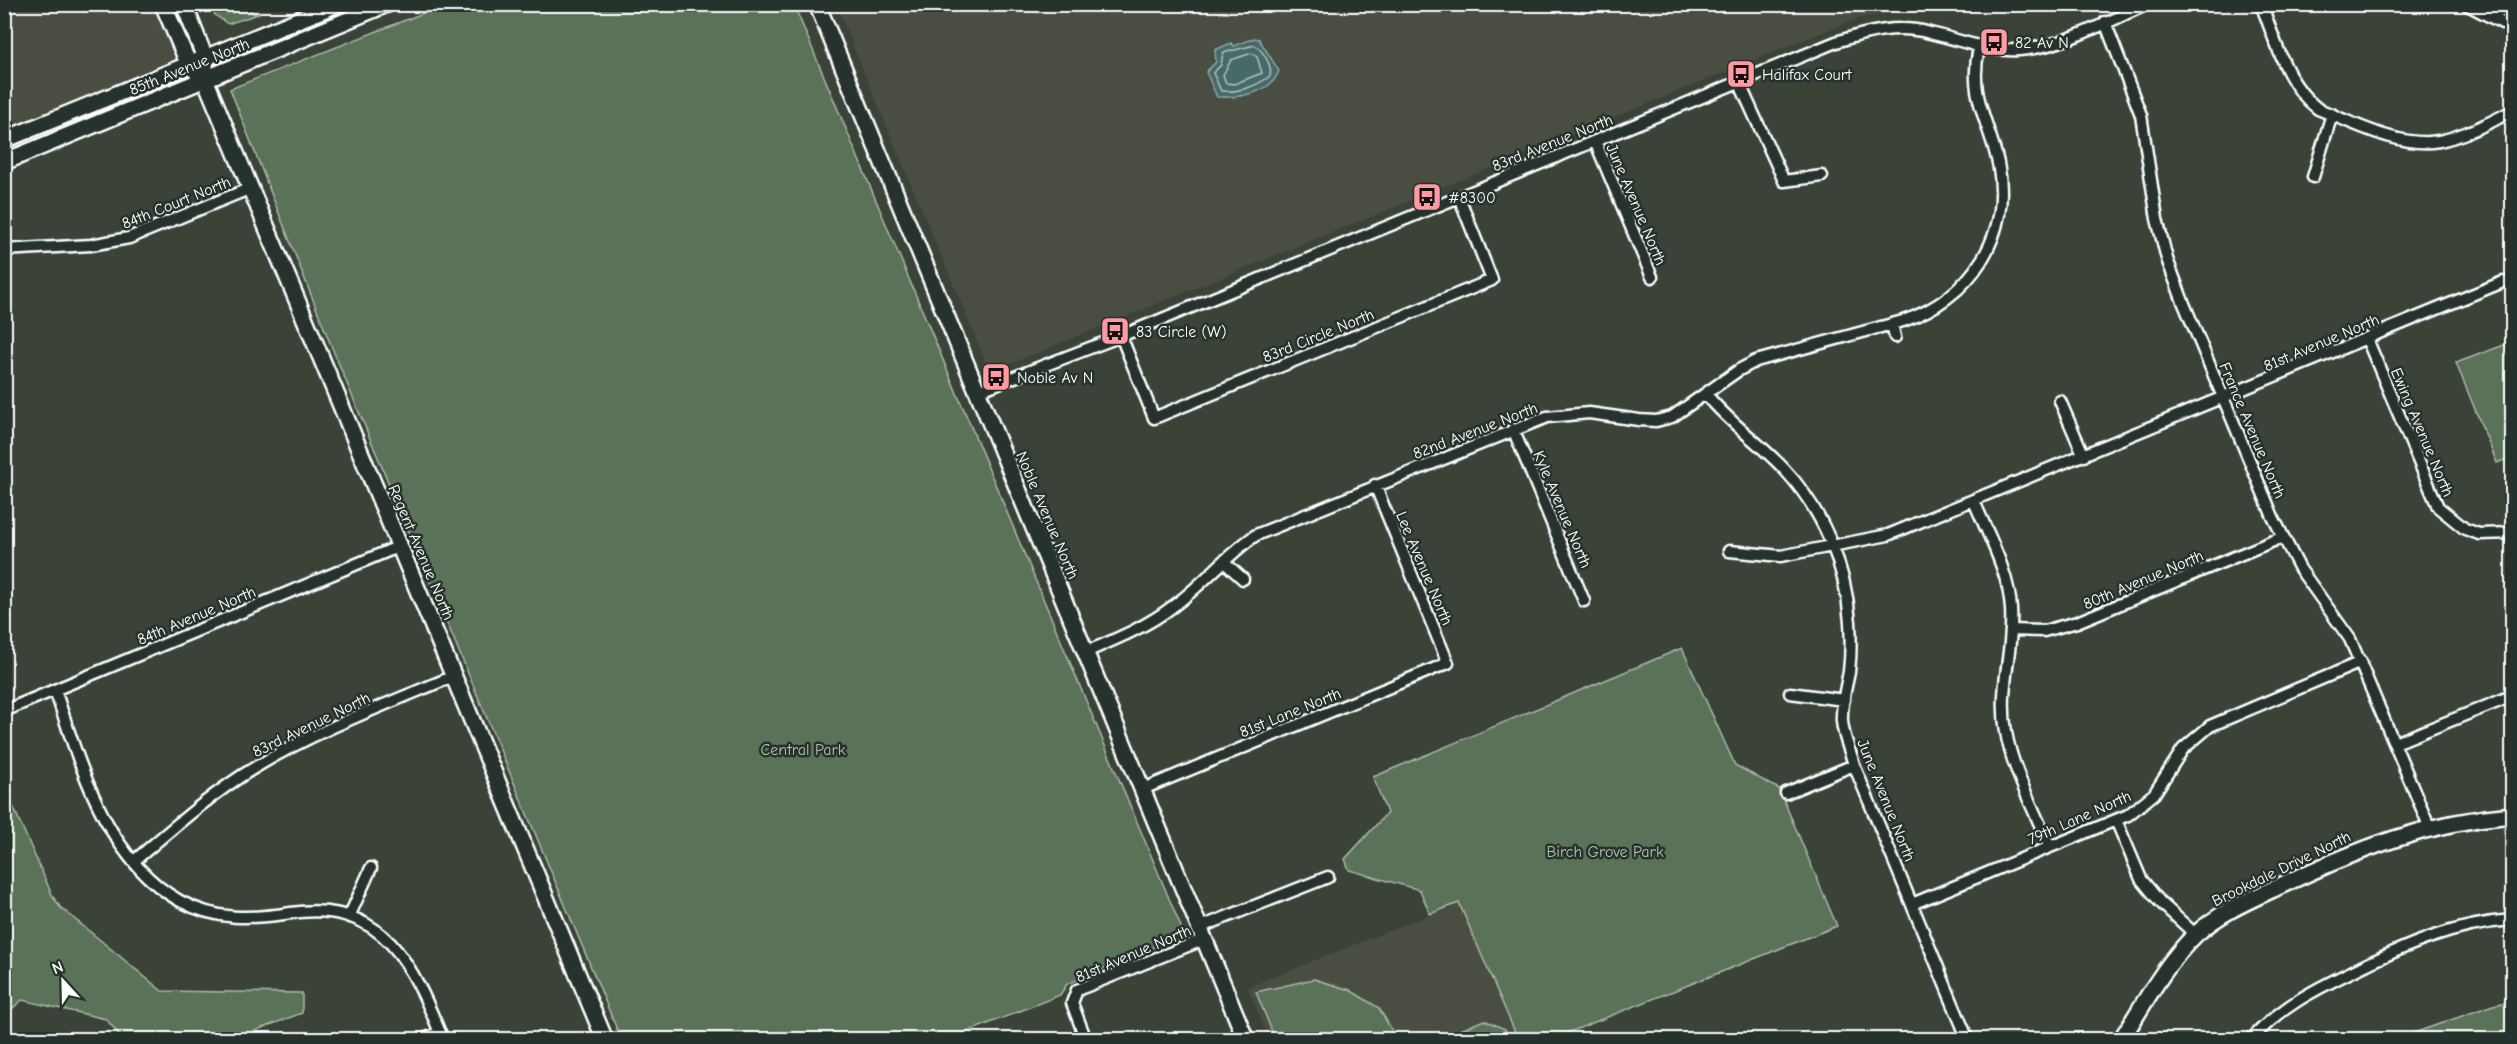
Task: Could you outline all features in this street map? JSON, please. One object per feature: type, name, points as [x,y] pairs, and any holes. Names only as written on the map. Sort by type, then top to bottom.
[{"type":"street","name":"Regent Avenue North","points":[[163,4],[189,64],[205,79]]},
{"type":"street","name":"Regent Avenue North","points":[[184,4],[205,58],[205,79],[605,1040]]},
{"type":"street","name":"85th Avenue North","points":[[4,140],[337,4]]},
{"type":"street","name":"85th Avenue North","points":[[4,162],[387,4]]},
{"type":"street","name":"Noble Avenue North","points":[[816,4],[1246,1040]]},
{"type":"street","name":"83rd Avenue North","points":[[978,392],[1121,336],[1594,141],[1871,30],[1906,29],[1929,32],[1979,48],[2020,50],[2065,38],[2148,4]]},
{"type":"street","points":[[2261,4],[2298,90],[2318,109],[2398,139],[2418,142],[2438,141],[2457,136],[2512,111]]},
{"type":"street","points":[[2466,4],[2492,15],[2512,28]]},
{"type":"street","points":[[2492,15],[2512,7]]},
{"type":"street","name":"France Avenue North","points":[[2105,22],[2141,115],[2157,219],[2167,260],[2223,399],[2283,537],[2300,569],[2350,639],[2430,828]]},
{"type":"street","name":"82nd Avenue North","points":[[1086,652],[1147,623],[1173,607],[1223,561],[1256,535],[1513,429],[1547,417],[1568,413],[1589,413],[1656,421],[1672,417],[1738,370],[1755,362],[1924,315],[1960,290],[1975,273],[1994,234],[1999,212],[1998,167],[1975,90],[1975,66],[1979,48]]},
{"type":"street","points":[[1739,82],[1784,181],[1822,176]]},
{"type":"street","points":[[2313,177],[2332,114]]},
{"type":"street","name":"June Avenue North","points":[[1594,141],[1652,277]]},
{"type":"street","name":"84th Court North","points":[[4,250],[91,245],[129,238],[251,188]]},
{"type":"street","name":"83rd Circle North","points":[[1121,336],[1154,418],[1492,280],[1459,197]]},
{"type":"street","name":"81st Avenue North","points":[[1730,551],[1781,556],[1888,535],[2503,282]]},
{"type":"street","points":[[1892,324],[1895,337]]},
{"type":"street","name":"Ewing Avenue North","points":[[2367,339],[2438,507],[2465,529],[2487,534],[2512,533]]},
{"type":"street","name":"June Avenue North","points":[[1706,394],[1726,417],[1785,470],[1804,494],[1833,547],[1849,609],[1850,650],[1842,721],[1854,765],[1968,1040]]},
{"type":"street","points":[[2060,401],[2084,456]]},
{"type":"street","name":"Kyle Avenue North","points":[[1513,429],[1584,601]]},
{"type":"street","name":"Lee Avenue North","points":[[1375,485],[1448,663]]},
{"type":"street","points":[[1974,501],[2005,578],[2011,610],[2011,630],[2003,684],[2006,735],[2050,847]]},
{"type":"street","name":"80th Avenue North","points":[[2011,630],[2044,631],[2077,622],[2283,537]]},
{"type":"street","name":"84th Avenue North","points":[[4,711],[400,546]]},
{"type":"street","points":[[1223,561],[1243,579]]},
{"type":"street","name":"79th Lane North","points":[[1912,904],[2116,820],[2142,806],[2154,794],[2182,749],[2210,726],[2361,662]]},
{"type":"street","name":"81st Lane North","points":[[1143,789],[1448,663]]},
{"type":"street","name":"83rd Avenue North","points":[[134,861],[215,794],[292,746],[454,676]]},
{"type":"street","points":[[55,690],[90,791],[112,833],[134,861],[159,886],[178,900],[215,915],[247,919],[314,912],[349,917],[378,932],[396,947],[420,984],[441,1036],[422,1040]]},
{"type":"street","points":[[1791,693],[1844,700]]},
{"type":"street","points":[[2395,743],[2512,696]]},
{"type":"street","points":[[1786,793],[1854,765]]},
{"type":"street","name":"Brookdale Drive North","points":[[2121,1040],[2162,975],[2196,934],[2238,905],[2375,843],[2430,828],[2512,815]]},
{"type":"street","points":[[2116,820],[2141,879],[2160,902],[2196,934]]},
{"type":"street","points":[[349,917],[371,868]]},
{"type":"street","name":"81st Avenue North","points":[[1086,1040],[1072,1003],[1073,996],[1085,987],[1328,877]]},
{"type":"street","points":[[2251,1040],[2286,1006],[2395,951],[2450,930],[2512,920]]},
{"type":"shaded area","points":[[5,5],[156,5],[177,51],[177,60],[176,63],[65,112],[5,127]]},
{"type":"shaded area","points":[[836,5],[1929,5],[1855,19],[990,372]]},
{"type":"shaded area","points":[[1459,903],[1518,1039],[1269,1039],[1248,987]]},
{"type":"green space","name":"Central Park","points":[[446,4],[794,5],[1184,934],[1067,984],[1060,995],[950,1039],[621,1039],[328,338],[230,89]]},
{"type":"green space","points":[[210,5],[248,5],[253,13],[258,14],[228,24],[215,15]]},
{"type":"green space","points":[[2512,342],[2512,457],[2497,463],[2456,363]]},
{"type":"green space","name":"Birch Grove Park","points":[[1682,648],[1735,765],[1779,789],[1837,926],[1552,1039],[1518,1039],[1459,903],[1430,914],[1420,890],[1349,870],[1345,859],[1387,813],[1373,777]]},
{"type":"green space","points":[[5,788],[53,897],[60,907],[162,991],[302,993],[302,1013],[233,1039],[123,1039],[106,1019],[22,1000],[5,1015]]},
{"type":"green space","points":[[1314,979],[1350,990],[1379,1008],[1397,1039],[1275,1039],[1256,992]]},
{"type":"green space","points":[[2512,1001],[2512,1039],[2404,1039],[2414,1033],[2493,1005]]},
{"type":"green space","points":[[1484,1020],[1505,1029],[1509,1039],[1438,1039]]},
{"type":"water","points":[[1254,38],[1259,39],[1279,71],[1275,79],[1269,85],[1253,93],[1234,97],[1217,97],[1206,72],[1216,62],[1215,50],[1231,43],[1234,46]]},
{"type":"place","name":"82 Av N","points":[[1994,42]]},
{"type":"place","name":"Halifax Court","points":[[1741,74]]},
{"type":"place","name":"#8300","points":[[1427,197]]},
{"type":"place","name":"83 Circle (W)","points":[[1115,331]]},
{"type":"place","name":"Noble Av N","points":[[996,377]]}]
